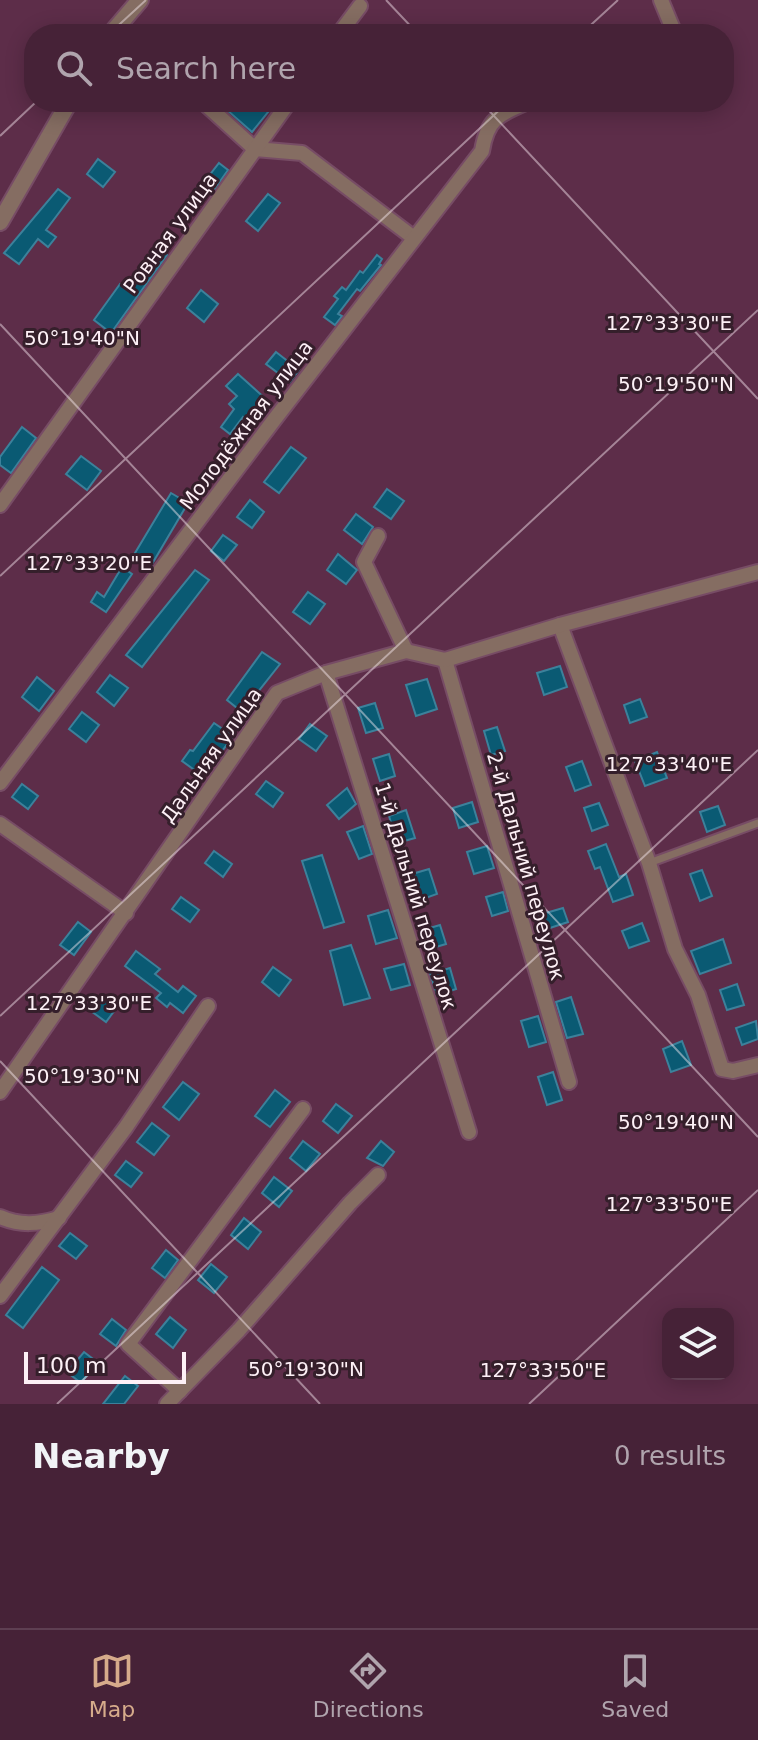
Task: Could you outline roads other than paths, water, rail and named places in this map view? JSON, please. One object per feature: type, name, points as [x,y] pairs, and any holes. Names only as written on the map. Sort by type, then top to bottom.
[{"type":"street","points":[[125,24],[140,0]]},
{"type":"street","points":[[661,0],[671,24]]},
{"type":"street","points":[[346,24],[360,6]]},
{"type":"street","points":[[0,222],[63,112]]},
{"type":"street","points":[[214,112],[255,149],[302,153],[414,238]]},
{"type":"street","name":"Ровная улица","points":[[0,505],[282,112]]},
{"type":"street","name":"Молодёжная улица","points":[[0,783],[482,151],[485,132],[490,124],[508,112]]},
{"type":"street","points":[[378,536],[364,562],[406,651]]},
{"type":"street","name":"Дальняя улица","points":[[0,1092],[277,693],[326,673],[406,651],[445,660],[560,625],[758,572]]},
{"type":"street","points":[[560,625],[649,863],[675,949],[698,995],[722,1069],[733,1071],[758,1065]]},
{"type":"street","name":"2-й Дальний переулок","points":[[445,660],[569,1082]]},
{"type":"street","name":"1-й Дальний переулок","points":[[326,673],[469,1132]]},
{"type":"street","points":[[0,824],[126,913]]},
{"type":"street","points":[[0,1296],[171,1064],[208,1006]]},
{"type":"street","points":[[180,1391],[128,1344],[303,1109]]},
{"type":"street","points":[[167,1404],[239,1330],[378,1175]]},
{"type":"street","points":[[0,1217],[40,1224],[59,1218]]},
{"type":"lane","points":[[649,863],[758,823]]}]
